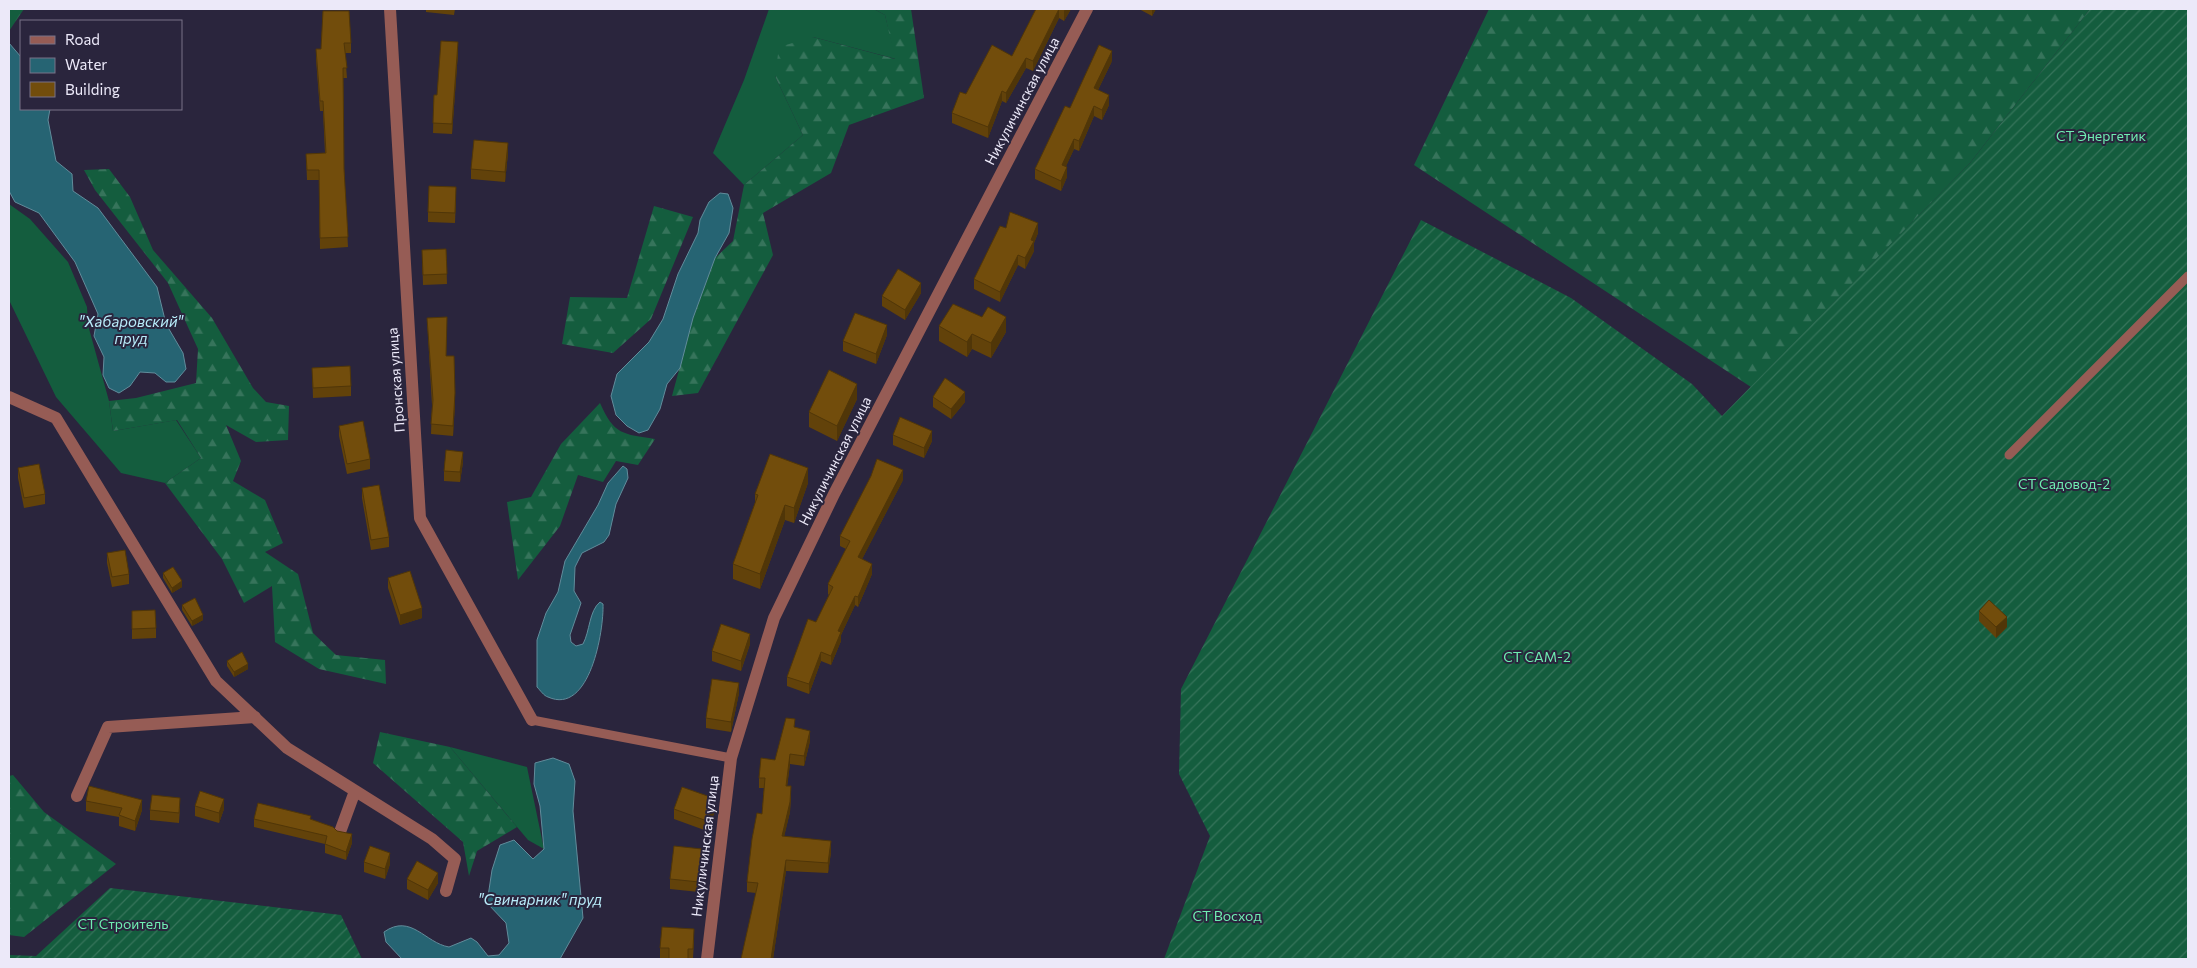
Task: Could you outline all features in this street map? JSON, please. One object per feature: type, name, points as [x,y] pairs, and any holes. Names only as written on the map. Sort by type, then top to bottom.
[{"type":"street","name":"Пронская улица","points":[[390,9],[420,518],[532,720]]},
{"type":"street","name":"Никуличинская улица","points":[[707,959],[730,758],[774,618],[834,494],[1087,9]]},
{"type":"street","points":[[9,397],[56,418],[216,681],[256,716],[287,748],[432,839],[454,859],[446,891]]},
{"type":"street","points":[[77,796],[108,727],[256,716]]},
{"type":"street","points":[[340,832],[355,790]]},
{"type":"lane","points":[[2009,454],[2188,276]]},
{"type":"lane","points":[[532,720],[730,758]]},
{"type":"green space","points":[[9,9],[24,9],[9,31]]},
{"type":"green space","points":[[769,9],[874,9],[885,15],[896,59],[813,37],[775,76],[803,135],[744,185],[713,153],[744,80]]},
{"type":"green space","points":[[874,9],[911,9],[924,98],[849,125],[831,173],[763,213],[773,255],[698,393],[672,396],[693,318],[715,258],[733,241],[744,185],[803,135],[775,76],[779,47],[813,37],[895,59],[885,15]]},
{"type":"green space","points":[[1489,9],[2090,9],[1970,163],[1751,387],[1414,165]]},
{"type":"green space","name":"СТ САМ-2","points":[[2090,9],[2188,9],[2188,959],[1164,959],[1210,836],[1179,774],[1181,689],[1421,220],[1571,298],[1692,384],[1722,416],[1970,163]]},
{"type":"green space","points":[[109,169],[130,197],[153,250],[212,318],[253,388],[266,402],[289,406],[288,440],[256,442],[226,425],[241,461],[233,481],[265,500],[283,543],[265,552],[298,574],[313,633],[336,655],[385,660],[386,684],[319,669],[275,642],[272,586],[244,603],[222,559],[165,483],[201,458],[177,420],[113,431],[109,401],[136,398],[196,383],[198,349],[168,283],[95,190],[84,170]]},
{"type":"green space","points":[[9,204],[30,219],[68,262],[87,307],[88,325],[109,401],[113,431],[176,420],[201,458],[165,483],[121,473],[56,397],[9,300]]},
{"type":"green space","points":[[654,206],[693,217],[651,319],[613,353],[562,344],[570,297],[627,298]]},
{"type":"green space","points":[[600,403],[610,421],[621,431],[635,436],[655,439],[638,465],[616,461],[603,482],[578,475],[560,526],[518,580],[507,502],[531,497],[561,444]]},
{"type":"green space","points":[[380,732],[450,747],[517,827],[477,851],[469,876],[463,842],[373,763]]},
{"type":"green space","points":[[450,747],[527,767],[544,849],[528,840]]},
{"type":"green space","points":[[13,775],[44,812],[116,864],[24,937],[9,935],[9,776]]},
{"type":"green space","name":"СТ Строитель","points":[[110,888],[341,915],[362,959],[9,959],[9,955],[36,956]]},
{"type":"water","name":"\"Хабаровский\" пруд","points":[[9,43],[20,56],[20,110],[50,110],[48,120],[56,161],[72,174],[73,191],[98,208],[157,287],[166,324],[183,353],[186,369],[175,382],[166,382],[155,373],[140,372],[130,386],[119,393],[109,388],[103,375],[104,357],[94,336],[98,314],[75,262],[39,213],[15,202],[9,191]]},
{"type":"water","points":[[720,193],[728,194],[733,208],[729,233],[715,258],[693,318],[680,368],[667,384],[660,409],[648,430],[639,433],[627,426],[616,415],[611,396],[617,374],[649,342],[663,319],[678,274],[698,233],[700,220],[709,202]]},
{"type":"water","points":[[623,466],[627,469],[628,478],[616,504],[609,535],[604,542],[582,553],[575,567],[574,591],[581,603],[570,635],[571,642],[576,646],[583,644],[596,606],[600,602],[603,604],[601,632],[592,667],[584,683],[574,694],[562,700],[548,697],[537,687],[537,640],[546,613],[558,592],[565,561],[598,505],[608,483]]},
{"type":"water","name":"\"Свинарник\" пруд","points":[[553,758],[569,764],[575,781],[573,811],[583,918],[560,959],[402,959],[386,942],[384,932],[394,927],[410,927],[449,947],[471,938],[477,942],[488,956],[499,955],[509,943],[506,923],[487,903],[492,870],[500,845],[514,840],[533,859],[544,849],[540,806],[534,784],[535,763]]},
{"type":"building","points":[[1036,9],[1059,9],[1033,61],[1026,58],[1006,93],[1002,91],[988,127],[952,113],[960,92],[966,94],[992,45],[1012,56]]},
{"type":"building","points":[[323,11],[349,11],[351,43],[344,43],[347,68],[343,68],[344,169],[348,237],[320,238],[319,170],[307,170],[306,154],[326,153],[323,101],[320,101],[316,49],[321,49]]},
{"type":"building","points":[[441,41],[458,42],[452,124],[433,123],[434,95],[437,95]]},
{"type":"building","points":[[1099,45],[1112,51],[1094,88],[1109,95],[1102,110],[1094,106],[1079,141],[1074,139],[1062,165],[1067,167],[1061,181],[1035,169],[1065,106],[1070,108]]},
{"type":"building","points":[[474,140],[508,143],[505,172],[471,169]]},
{"type":"building","points":[[429,186],[456,187],[455,213],[428,212]]},
{"type":"building","points":[[1010,212],[1038,223],[1031,240],[1034,241],[1025,258],[1018,255],[1000,292],[974,279],[1000,226],[1006,228]]},
{"type":"building","points":[[446,249],[447,274],[423,275],[422,250]]},
{"type":"building","points":[[898,269],[921,283],[905,310],[882,296]]},
{"type":"building","points":[[953,304],[982,317],[988,307],[1006,317],[991,343],[972,334],[967,342],[939,326]]},
{"type":"building","points":[[855,313],[887,325],[876,354],[843,341]]},
{"type":"building","points":[[447,317],[446,356],[454,356],[455,393],[453,426],[431,424],[433,400],[427,318]]},
{"type":"building","points":[[350,366],[351,386],[313,388],[312,368]]},
{"type":"building","points":[[829,370],[857,384],[837,426],[809,412]]},
{"type":"building","points":[[945,378],[965,392],[951,409],[933,397]]},
{"type":"building","points":[[900,417],[932,431],[924,448],[893,435]]},
{"type":"building","points":[[363,421],[370,459],[347,464],[339,426]]},
{"type":"building","points":[[446,450],[463,452],[460,472],[444,471]]},
{"type":"building","points":[[770,454],[808,468],[794,508],[785,505],[760,574],[733,564],[758,495],[755,494]]},
{"type":"building","points":[[877,459],[903,470],[858,557],[872,564],[858,597],[855,596],[838,631],[841,632],[831,656],[821,652],[809,684],[787,677],[808,619],[816,622],[833,587],[828,584],[850,541],[840,536],[871,476]]},
{"type":"building","points":[[39,464],[45,494],[24,498],[18,468]]},
{"type":"building","points":[[379,485],[389,537],[371,540],[362,488]]},
{"type":"building","points":[[125,550],[129,574],[112,577],[107,553]]},
{"type":"building","points":[[173,567],[182,581],[172,588],[163,573]]},
{"type":"building","points":[[410,571],[422,608],[400,615],[388,578]]},
{"type":"building","points":[[195,598],[203,615],[192,621],[182,605]]},
{"type":"building","points":[[1989,600],[2007,617],[1996,627],[1979,611]]},
{"type":"building","points":[[155,610],[156,628],[132,629],[132,611]]},
{"type":"building","points":[[721,624],[750,634],[741,661],[712,651]]},
{"type":"building","points":[[242,652],[248,664],[234,672],[227,661]]},
{"type":"building","points":[[712,679],[739,683],[731,722],[706,718]]},
{"type":"building","points":[[786,718],[795,719],[794,727],[810,731],[804,756],[790,754],[786,786],[791,786],[790,802],[782,836],[831,841],[828,863],[786,860],[771,959],[741,959],[758,883],[747,882],[757,813],[762,814],[765,778],[759,778],[761,758],[775,760]]},
{"type":"building","points":[[89,786],[142,800],[135,821],[119,815],[122,808],[86,801]]},
{"type":"building","points":[[682,787],[716,799],[707,821],[674,809]]},
{"type":"building","points":[[200,791],[224,799],[219,813],[195,806]]},
{"type":"building","points":[[152,795],[180,798],[179,813],[150,810]]},
{"type":"building","points":[[258,803],[311,816],[310,819],[333,827],[337,831],[352,834],[346,852],[325,844],[327,836],[254,819]]},
{"type":"building","points":[[370,846],[390,853],[385,869],[364,862]]},
{"type":"building","points":[[674,846],[702,849],[699,882],[670,879]]},
{"type":"building","points":[[417,861],[438,873],[428,890],[407,879]]},
{"type":"building","points":[[662,927],[694,929],[693,949],[688,949],[688,959],[669,959],[669,948],[660,948]]},
{"type":"park label","name":"СТ Энергетик","points":[[2101,136]]},
{"type":"park label","name":"СТ Садовод-2","points":[[2064,484]]},
{"type":"park label","name":"СТ Восход","points":[[1227,916]]}]
